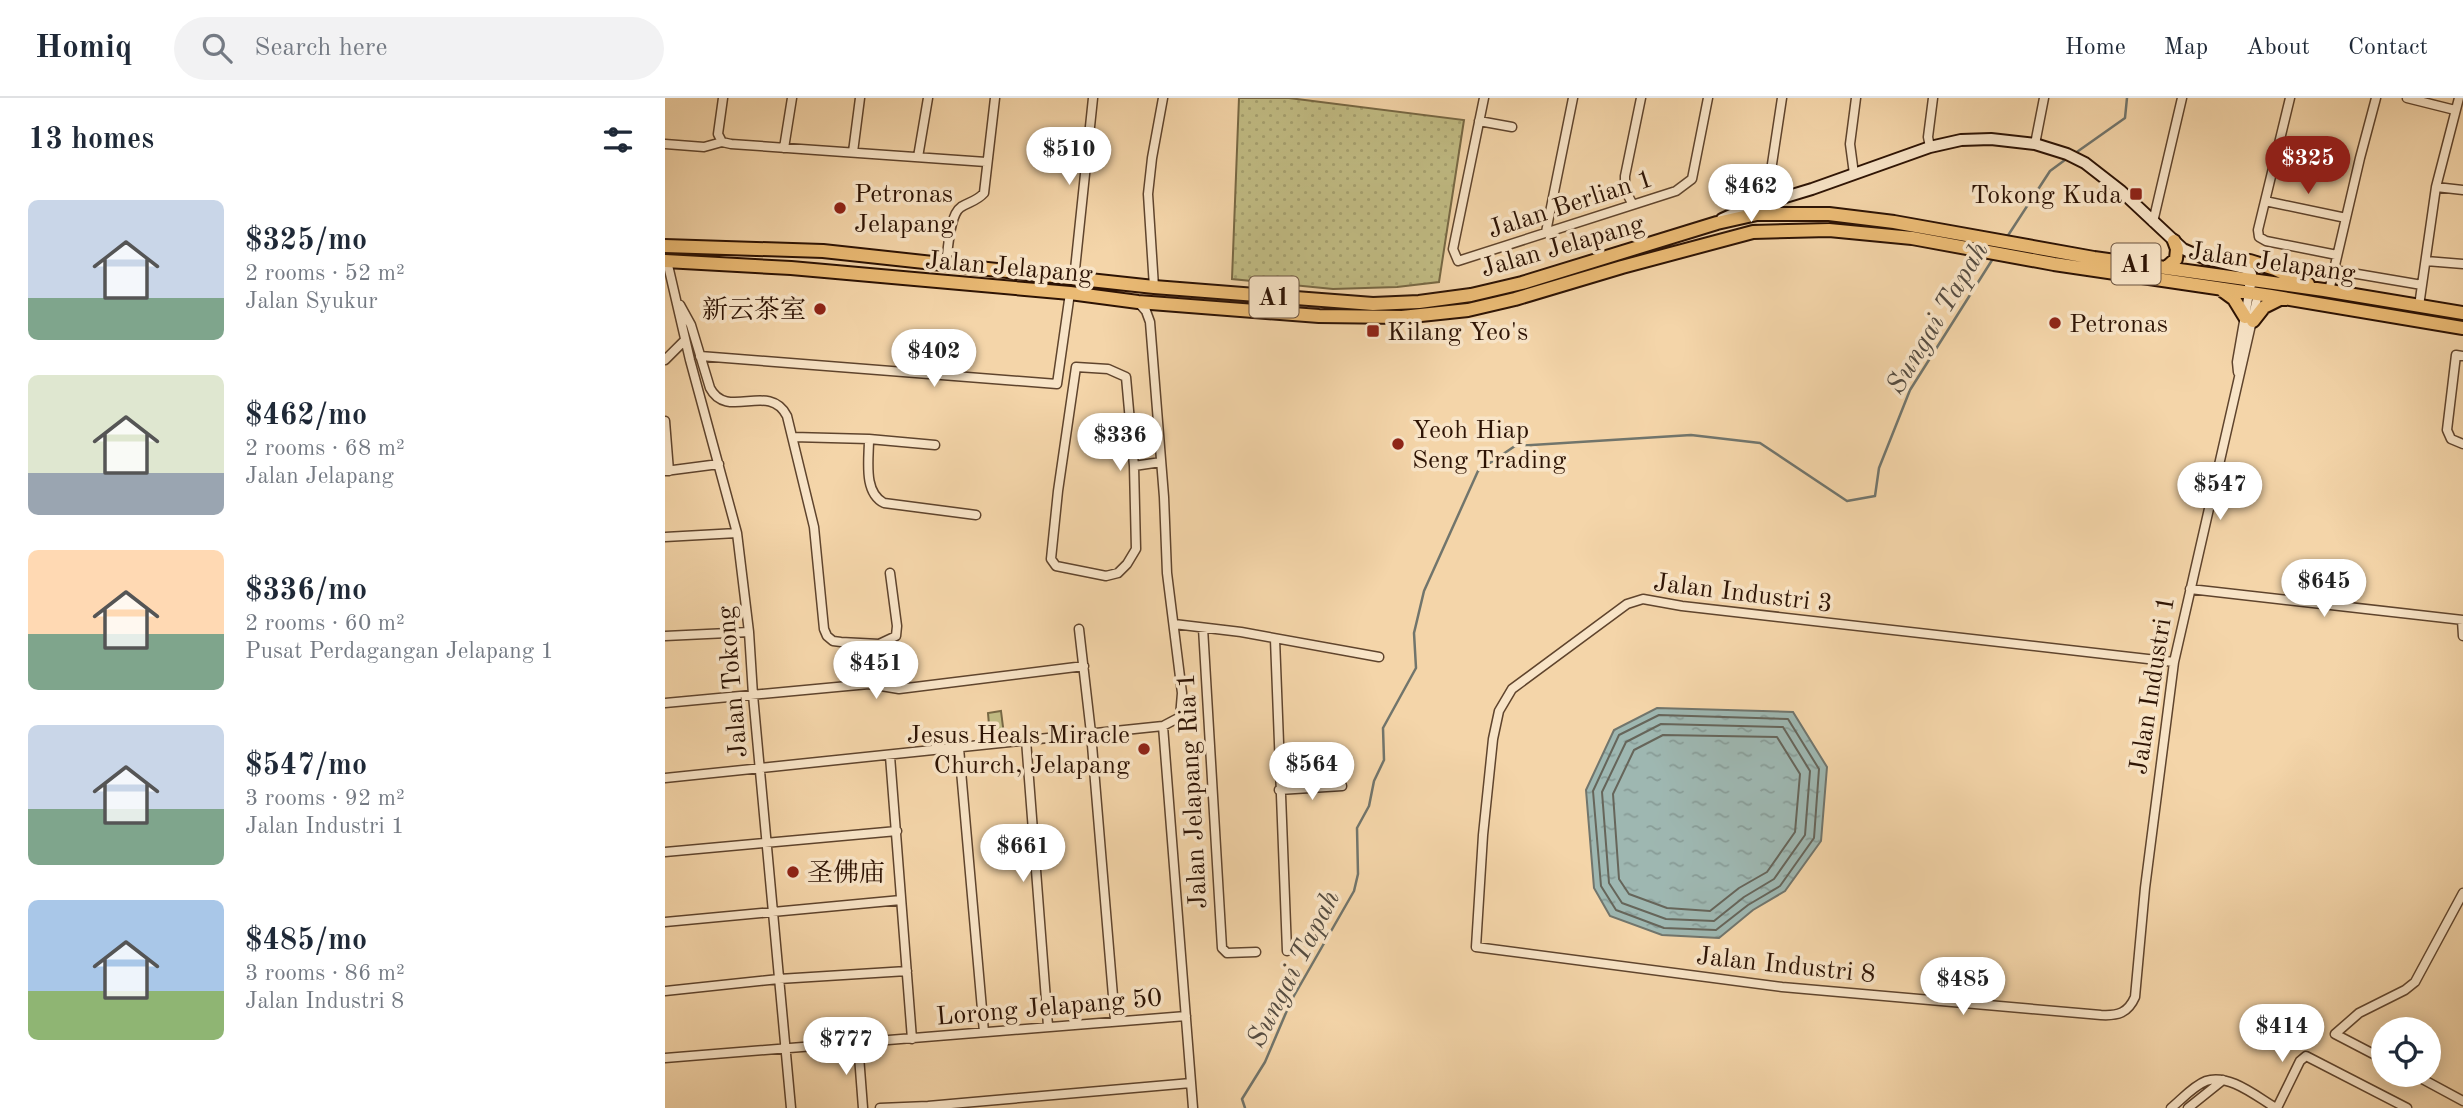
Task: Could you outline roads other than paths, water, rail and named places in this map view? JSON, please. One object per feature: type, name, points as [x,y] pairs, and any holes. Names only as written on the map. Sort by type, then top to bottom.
[{"type":"main road","name":"Jalan Jelapang","points":[[665,246],[823,251],[1154,287],[1373,304],[1419,302],[1471,295],[1522,283],[1717,223],[1757,214],[1829,214],[1893,222],[2013,256],[2219,288],[2327,290],[2463,313]]},
{"type":"main road","points":[[1717,223],[1740,224],[1753,232],[1761,221],[1784,215]]},
{"type":"main road","name":"Jalan Jelapang","points":[[666,261],[791,268],[1070,293],[1138,302],[1374,318],[1436,315],[1515,299],[1753,232],[1829,230],[2022,246],[2166,268],[2254,287],[2283,298],[2463,328]]},
{"type":"main road","points":[[2166,268],[2176,259],[2177,248],[2174,241]]},
{"type":"main road","points":[[791,268],[814,263],[823,251],[829,264],[852,274]]},
{"type":"main road","points":[[2250,261],[2327,290]]},
{"type":"main road","points":[[2219,288],[2234,299],[2249,319],[2266,305],[2283,298]]},
{"type":"street","points":[[720,138],[723,98]]},
{"type":"street","points":[[785,149],[792,98]]},
{"type":"street","points":[[853,152],[860,98]]},
{"type":"street","points":[[918,157],[927,98]]},
{"type":"street","points":[[946,265],[954,213],[979,199],[984,192],[995,98]]},
{"type":"street","points":[[1074,279],[1093,98]]},
{"type":"street","points":[[1154,287],[1148,194],[1163,98]]},
{"type":"street","points":[[1484,98],[1479,121],[1512,127]]},
{"type":"street","points":[[1546,232],[1573,98]]},
{"type":"street","points":[[1632,204],[1625,190],[1625,176],[1641,98]]},
{"type":"street","name":"Jalan Berlian 1","points":[[1479,121],[1453,249],[1458,261],[1676,191],[1692,179],[1708,98]]},
{"type":"street","points":[[1772,202],[1772,164],[1782,98]]},
{"type":"street","points":[[1854,174],[1850,144],[1856,98]]},
{"type":"street","points":[[1930,147],[1929,124],[1933,98]]},
{"type":"street","points":[[2035,144],[2044,98]]},
{"type":"street","points":[[2153,222],[2182,98]]},
{"type":"street","points":[[2290,98],[2258,230],[2259,237],[2266,241],[2337,255]]},
{"type":"street","points":[[2327,290],[2377,98]]},
{"type":"street","points":[[2407,98],[2455,110]]},
{"type":"street","points":[[2419,306],[2436,187],[2459,98]]},
{"type":"street","points":[[665,144],[704,147],[720,138],[785,149],[986,162]]},
{"type":"street","points":[[1717,223],[1727,216],[1930,147],[1961,140],[1991,139],[2035,144],[2052,148],[2085,163],[2121,191],[2183,249],[2202,258],[2246,268],[2251,272],[2254,287]]},
{"type":"street","points":[[2436,187],[2463,190]]},
{"type":"street","points":[[2265,201],[2346,218]]},
{"type":"street","points":[[2174,241],[2200,252],[2250,261],[2260,272],[2254,287]]},
{"type":"street","name":"Jalan Tokong","points":[[666,261],[737,533],[749,632],[791,1108]]},
{"type":"street","points":[[2426,261],[2463,264]]},
{"type":"street","points":[[2334,270],[2423,285]]},
{"type":"street","name":"Jalan Industri 1","points":[[2131,1006],[2135,997],[2145,888],[2173,662],[2238,375],[2237,362],[2249,319],[2254,287]]},
{"type":"street","points":[[700,356],[1057,384],[1070,293]]},
{"type":"street","points":[[676,298],[691,325],[715,397],[723,402],[776,403],[783,408],[787,416],[814,527],[824,629],[827,636],[833,641],[879,644],[896,636],[890,573]]},
{"type":"street","points":[[665,778],[1163,726],[1180,717],[1182,708],[1167,573],[1150,322],[1146,311],[1138,302]]},
{"type":"street","points":[[1150,322],[1155,310],[1163,304]]},
{"type":"street","points":[[665,360],[685,340]]},
{"type":"street","points":[[2460,355],[2447,430],[2451,439],[2463,444]]},
{"type":"street","points":[[1060,364],[1108,369],[1126,377],[1134,466],[1136,549],[1118,573],[1106,576],[1056,566],[1051,559],[1076,367]]},
{"type":"street","points":[[665,421],[667,471],[719,464]]},
{"type":"street","points":[[793,437],[869,439],[935,445]]},
{"type":"street","points":[[869,439],[869,477],[876,499],[884,503],[976,515]]},
{"type":"street","points":[[1134,466],[1161,462]]},
{"type":"street","points":[[665,537],[737,533]]},
{"type":"street","points":[[2190,589],[2462,620],[2463,636]]},
{"type":"street","name":"Jalan Industri 3","points":[[1476,947],[1483,835],[1493,739],[1499,711],[1512,689],[1627,604],[1643,599],[1717,610],[2173,662]]},
{"type":"street","points":[[1174,624],[1379,657]]},
{"type":"street","name":"Jalan Jelapang Ria 1","points":[[1203,628],[1222,948],[1227,953],[1256,952]]},
{"type":"street","points":[[1079,629],[1091,733],[1115,1020]]},
{"type":"street","points":[[665,636],[749,632]]},
{"type":"street","points":[[1275,639],[1287,951]]},
{"type":"street","points":[[665,703],[869,684],[899,689],[1084,666]]},
{"type":"street","points":[[1163,726],[1193,1108]]},
{"type":"street","points":[[1026,740],[1048,1026]]},
{"type":"street","points":[[959,748],[983,1032]]},
{"type":"street","points":[[890,755],[912,1039]]},
{"type":"street","points":[[1279,790],[1342,786]]},
{"type":"street","points":[[665,852],[897,831]]},
{"type":"street","points":[[2371,1053],[2335,1034],[2359,1013],[2415,982],[2463,893]]},
{"type":"street","points":[[665,922],[901,900]]},
{"type":"street","name":"Jalan Industri 8","points":[[1476,947],[1781,987],[2118,1015],[2131,1006]]},
{"type":"street","points":[[665,991],[779,979],[907,971]]},
{"type":"street","name":"Lorong Jelapang 50","points":[[665,1058],[1185,1016]]},
{"type":"street","points":[[858,1043],[863,1108]]},
{"type":"street","points":[[2171,1108],[2206,1082],[2223,1080],[2277,1108],[2300,1061],[2306,1056],[2407,1108]]},
{"type":"street","points":[[2189,1108],[2223,1080]]},
{"type":"street","points":[[880,1108],[993,1104],[1191,1083]]},
{"type":"street","points":[[2441,1087],[2462,1097]]},
{"type":"water","points":[[1657,708],[1793,712],[1827,767],[1821,841],[1785,891],[1753,910],[1719,938],[1662,935],[1610,916],[1594,888],[1586,790],[1614,730]]},
{"type":"waterway","name":"Sungai Tapah","points":[[2074,154],[2125,118],[2127,98]]},
{"type":"waterway","name":"Sungai Tapah","points":[[2007,237],[2050,171],[2069,157]]},
{"type":"waterway","name":"Sungai Tapah","points":[[1245,1108],[1242,1099],[1265,1062],[1291,1001],[1354,891],[1358,874],[1357,828],[1369,806],[1374,781],[1384,760],[1383,728],[1416,668],[1414,633],[1424,591],[1478,471],[1515,446],[1691,435],[1760,443],[1847,501],[1875,496],[1879,468],[1910,390],[1994,257]]},
{"type":"place","name":"Tokong Kuda","points":[[2136,194]]},
{"type":"place","name":"Petronas Jelapang","points":[[840,208]]},
{"type":"place","name":"新云茶室","points":[[820,309]]},
{"type":"place","name":"Petronas","points":[[2055,323]]},
{"type":"place","name":"Kilang Yeo's","points":[[1373,331]]},
{"type":"place","name":"Yeoh Hiap Seng Trading","points":[[1398,444]]},
{"type":"place","name":"Jesus Heals Miracle Church, Jelapang","points":[[1144,749]]},
{"type":"place","name":"圣佛庙","points":[[793,872]]}]
